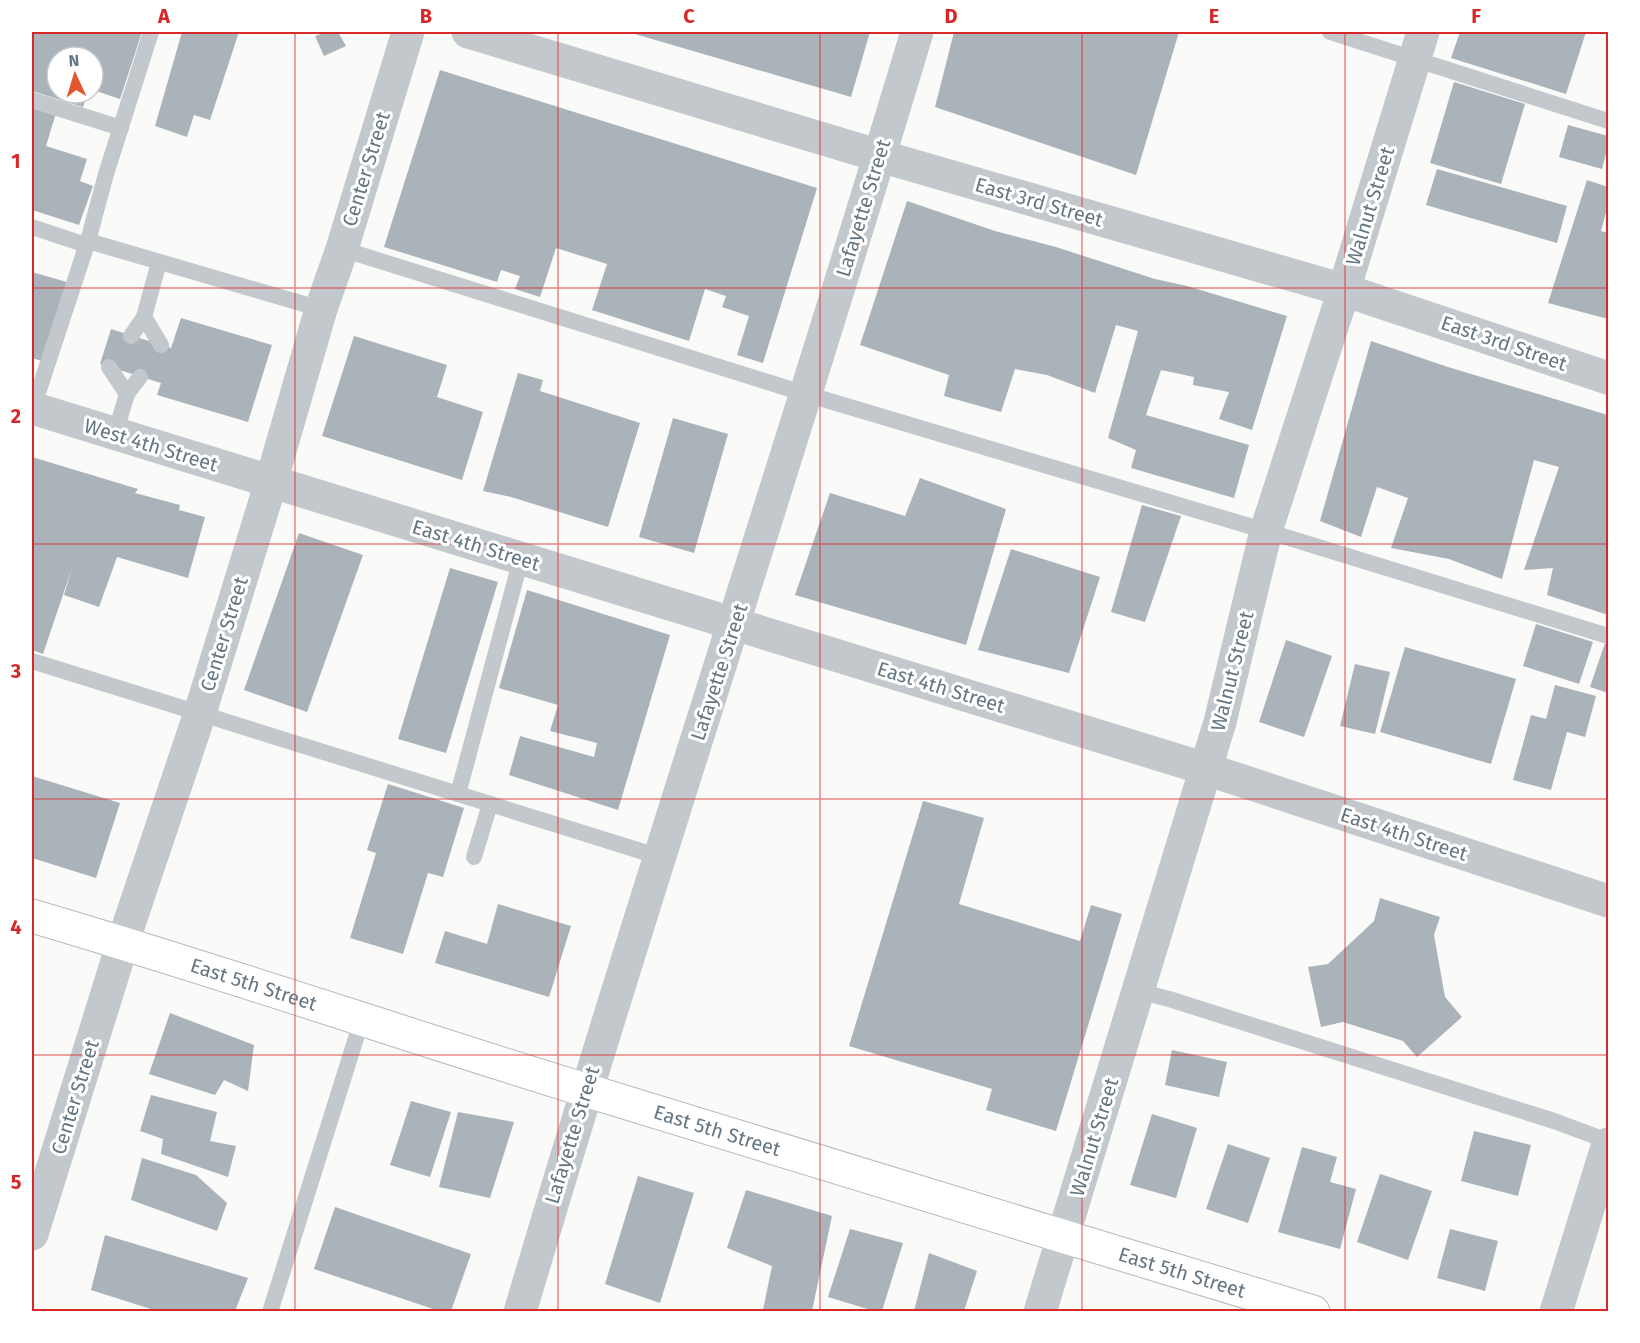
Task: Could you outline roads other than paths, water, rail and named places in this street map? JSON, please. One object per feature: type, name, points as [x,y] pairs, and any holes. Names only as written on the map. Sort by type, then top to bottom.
[{"type":"street","name":"Center Street","points":[[32,1234],[123,942],[200,712],[321,309],[342,249],[408,32]]},
{"type":"street","name":"East 3rd Street","points":[[468,32],[879,156],[1344,290],[1608,378]]},
{"type":"street","name":"Lafayette Street","points":[[520,1311],[585,1090],[806,394],[917,32]]},
{"type":"street","name":"Walnut Street","points":[[1040,1311],[1220,722],[1266,531],[1344,290],[1419,46]]},
{"type":"street","name":"West 4th Street","points":[[32,408],[270,482]]},
{"type":"street","name":"East 4th Street","points":[[270,482],[1206,770],[1608,901]]},
{"type":"street","name":"East 5th Street","points":[[32,916],[123,942],[585,1090],[1313,1311]]},
{"type":"street","points":[[1556,1311],[1608,1142]]},
{"type":"lane","points":[[32,408],[87,243],[106,174],[152,32]]},
{"type":"lane","points":[[1330,32],[1419,46],[1608,121]]},
{"type":"lane","points":[[32,100],[121,128]]},
{"type":"lane","points":[[32,227],[321,309]]},
{"type":"lane","points":[[342,249],[806,394],[1608,636]]},
{"type":"lane","points":[[125,334],[144,317],[159,262]]},
{"type":"lane","points":[[144,317],[154,343]]},
{"type":"lane","points":[[116,369],[127,394]]},
{"type":"lane","points":[[115,434],[127,394],[146,379]]},
{"type":"lane","points":[[458,794],[521,559]]},
{"type":"lane","points":[[32,661],[660,857]]},
{"type":"lane","points":[[474,857],[490,804]]},
{"type":"lane","points":[[1138,991],[1554,1121],[1608,1142]]},
{"type":"lane","points":[[270,1311],[362,1019]]}]
